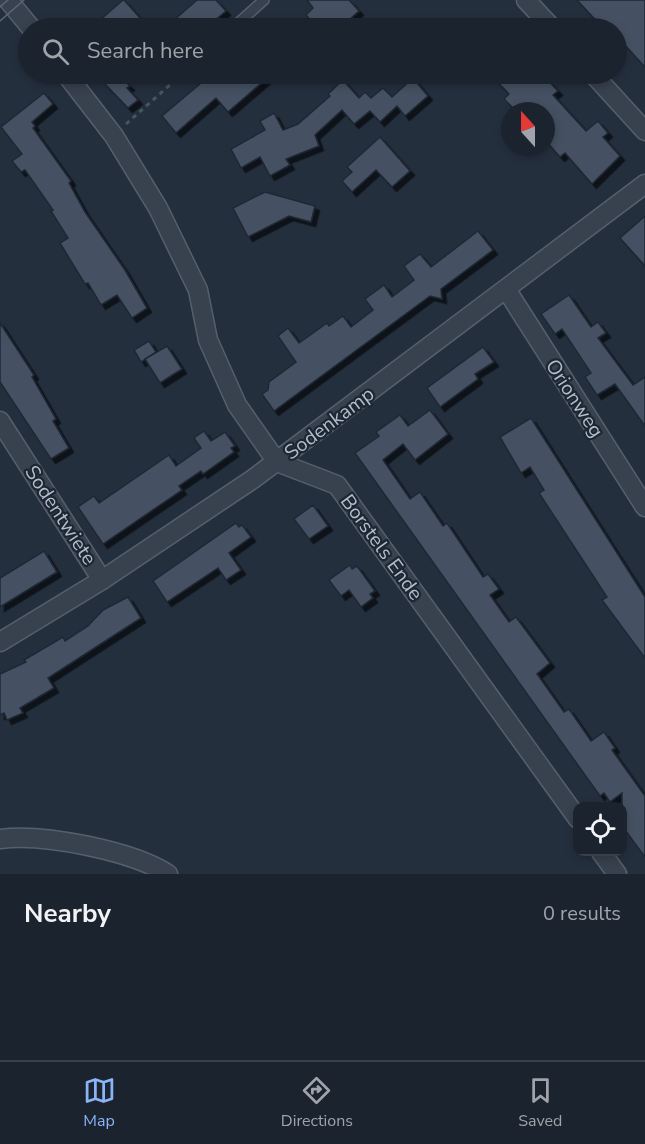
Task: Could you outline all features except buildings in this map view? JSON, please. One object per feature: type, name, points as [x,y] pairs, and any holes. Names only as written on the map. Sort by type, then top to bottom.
[{"type":"street","points":[[8,0],[23,18]]},
{"type":"street","points":[[526,0],[543,18]]},
{"type":"street","points":[[74,84],[114,136],[158,207],[198,290],[208,340],[237,405],[277,462]]},
{"type":"street","points":[[602,84],[645,131]]},
{"type":"street","name":"Sodenkamp","points":[[0,642],[102,580],[277,462],[645,184]]},
{"type":"street","name":"Orionweg","points":[[506,289],[645,507]]},
{"type":"street","name":"Sodentwiete","points":[[0,420],[102,580]]},
{"type":"street","name":"Borstels Ende","points":[[277,462],[337,485],[573,812]]},
{"type":"street","points":[[0,839],[14,837],[89,846],[158,867],[168,874]]},
{"type":"street","points":[[604,856],[617,874]]},
{"type":"lane","points":[[244,18],[264,0]]},
{"type":"path","points":[[131,119],[171,84]]},
{"type":"tram line","points":[[0,7],[8,0]]},
{"type":"tram line","points":[[0,21],[24,0]]}]
